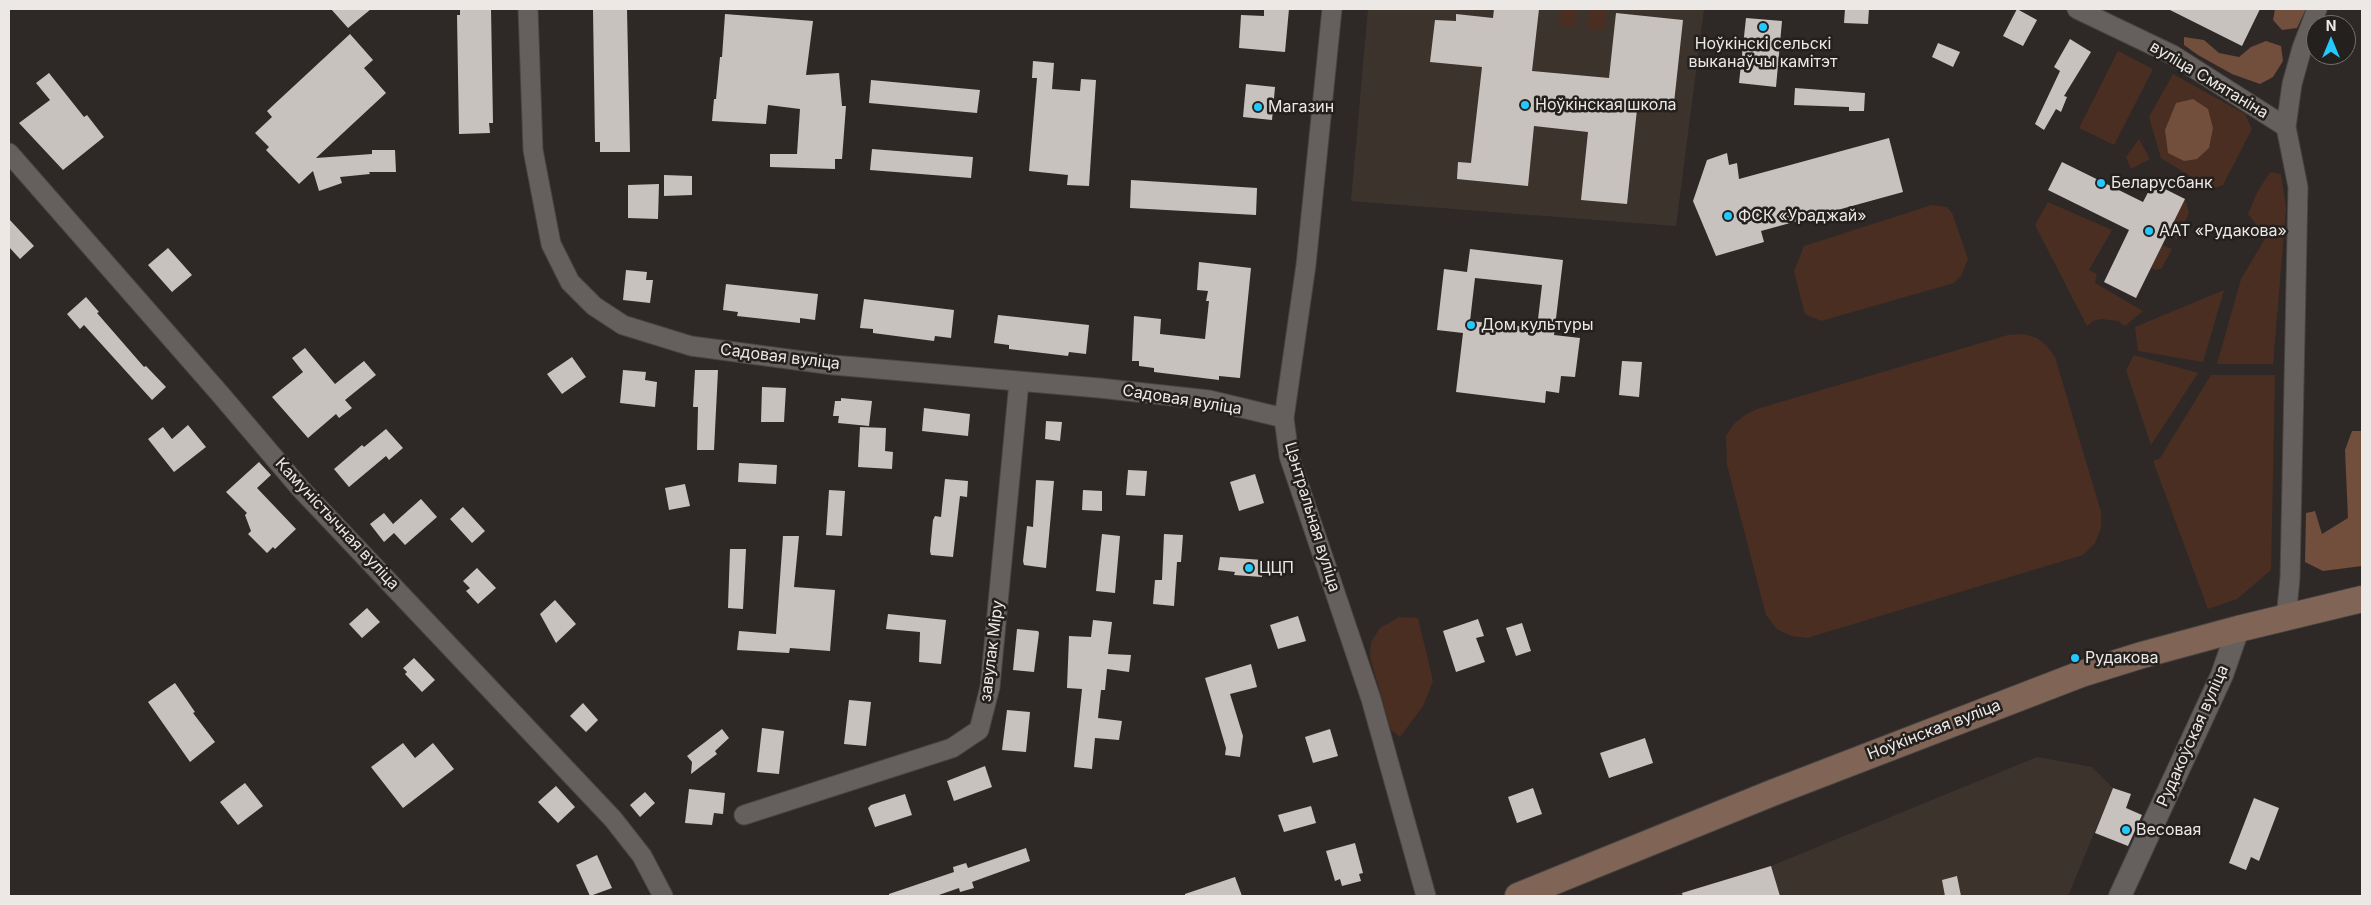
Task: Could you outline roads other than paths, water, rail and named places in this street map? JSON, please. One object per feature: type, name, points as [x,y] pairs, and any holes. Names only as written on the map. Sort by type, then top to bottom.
[{"type":"main road","name":"Ноўкінская вуліца","points":[[1518,896],[1772,792],[2072,678],[2142,655],[2362,598]]},
{"type":"street","name":"Садовая вуліца","points":[[528,9],[533,150],[551,244],[570,282],[594,306],[623,325],[691,346],[833,365],[1099,388],[1209,400],[1284,418]]},
{"type":"street","name":"Цэнтральная вуліца","points":[[1332,9],[1306,265],[1284,418],[1290,456],[1371,699],[1426,896]]},
{"type":"street","name":"вуліца Смятаніна","points":[[2077,9],[2173,55],[2286,127],[2298,187],[2290,578],[2286,618]]},
{"type":"street","points":[[2286,127],[2292,84],[2302,48],[2317,9]]},
{"type":"street","name":"Камуністычная вуліца","points":[[9,153],[300,488],[613,818],[642,856],[663,896]]},
{"type":"street","name":"завулак Міру","points":[[744,814],[952,748],[979,730],[990,687],[1019,382]]},
{"type":"street","name":"Рудакоўская вуліца","points":[[2120,896],[2222,675],[2238,629]]},
{"type":"place","name":"Ноўкінскі сельскі выканаўчы камітэт","points":[[1763,27]]},
{"type":"place","name":"Ноўкінская школа","points":[[1525,105]]},
{"type":"place","name":"Магазин","points":[[1258,107]]},
{"type":"place","name":"Беларусбанк","points":[[2101,183]]},
{"type":"place","name":"ФСК «Ураджай»","points":[[1728,216]]},
{"type":"place","name":"ААТ «Рудакова»","points":[[2149,231]]},
{"type":"place","name":"Дом культуры","points":[[1471,325]]},
{"type":"place","name":"ЦЦП","points":[[1249,568]]},
{"type":"place","name":"Рудакова","points":[[2075,658]]},
{"type":"place","name":"Весовая","points":[[2126,830]]}]
